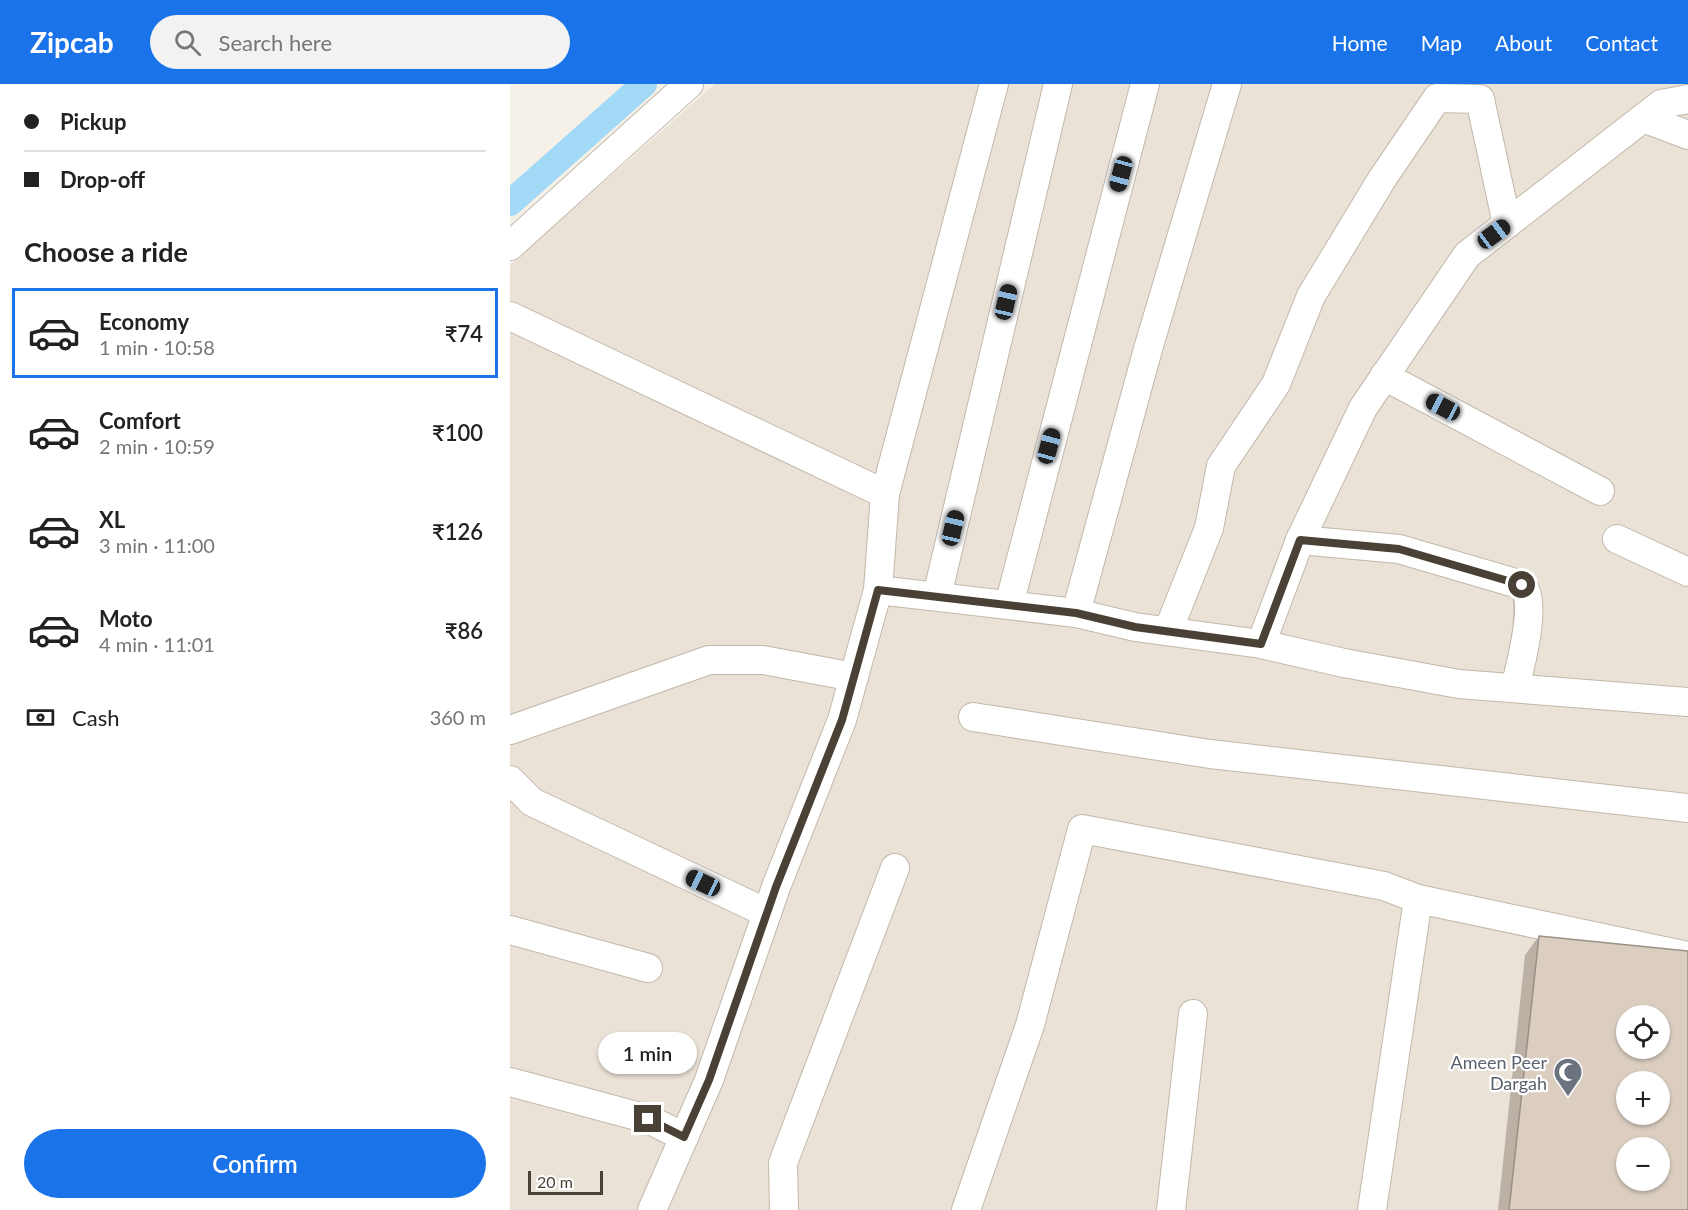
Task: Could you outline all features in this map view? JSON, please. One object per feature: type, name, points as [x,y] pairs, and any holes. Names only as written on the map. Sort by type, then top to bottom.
[{"type":"street","points":[[510,246],[689,84]]},
{"type":"street","points":[[652,1210],[709,1080],[767,913],[842,720],[878,590],[885,494],[994,84]]},
{"type":"street","points":[[937,596],[1058,84]]},
{"type":"street","points":[[1009,604],[1145,84]]},
{"type":"street","points":[[1076,613],[1151,339],[1227,84]]},
{"type":"street","points":[[1168,631],[1209,528],[1221,466],[1276,384],[1311,296],[1382,178],[1437,98],[1480,99],[1507,224]]},
{"type":"street","points":[[1261,644],[1300,540],[1363,408],[1467,255],[1665,101],[1688,135]]},
{"type":"street","points":[[510,316],[885,494]]},
{"type":"street","points":[[1384,376],[1600,491]]},
{"type":"street","points":[[1617,539],[1688,572]]},
{"type":"street","points":[[1300,540],[1399,549],[1522,585],[1526,589],[1528,606],[1515,688]]},
{"type":"street","points":[[878,590],[1076,613],[1168,631],[1261,644],[1344,663],[1459,684],[1688,702]]},
{"type":"street","points":[[510,730],[709,660],[763,660],[854,677]]},
{"type":"street","points":[[973,717],[1210,754],[1688,808]]},
{"type":"street","points":[[510,780],[532,802],[767,913]]},
{"type":"street","points":[[966,1210],[1030,1025],[1082,829],[1384,886],[1418,899],[1688,956]]},
{"type":"street","points":[[784,1210],[783,1163],[895,868]]},
{"type":"street","points":[[1372,1210],[1418,899]]},
{"type":"street","points":[[510,930],[648,968]]},
{"type":"street","points":[[1171,1210],[1193,1014]]},
{"type":"street","points":[[510,1082],[648,1119],[684,1137]]},
{"type":"shaded area","points":[[715,84],[1688,84],[1688,1210],[510,1210],[510,265]]},
{"type":"building","name":"Ameen Peer Dargah","points":[[1539,936],[1688,951],[1688,1210],[1509,1210]]},
{"type":"waterway","points":[[510,203],[644,84]]},
{"type":"place","name":"Ameen Peer Dargah","points":[[1568,1098]]},
{"type":"route","points":[[648,1119],[684,1137],[709,1080],[776,887],[842,720],[878,590],[1076,613],[1135,627],[1261,644],[1300,540],[1399,549],[1522,585]]}]
